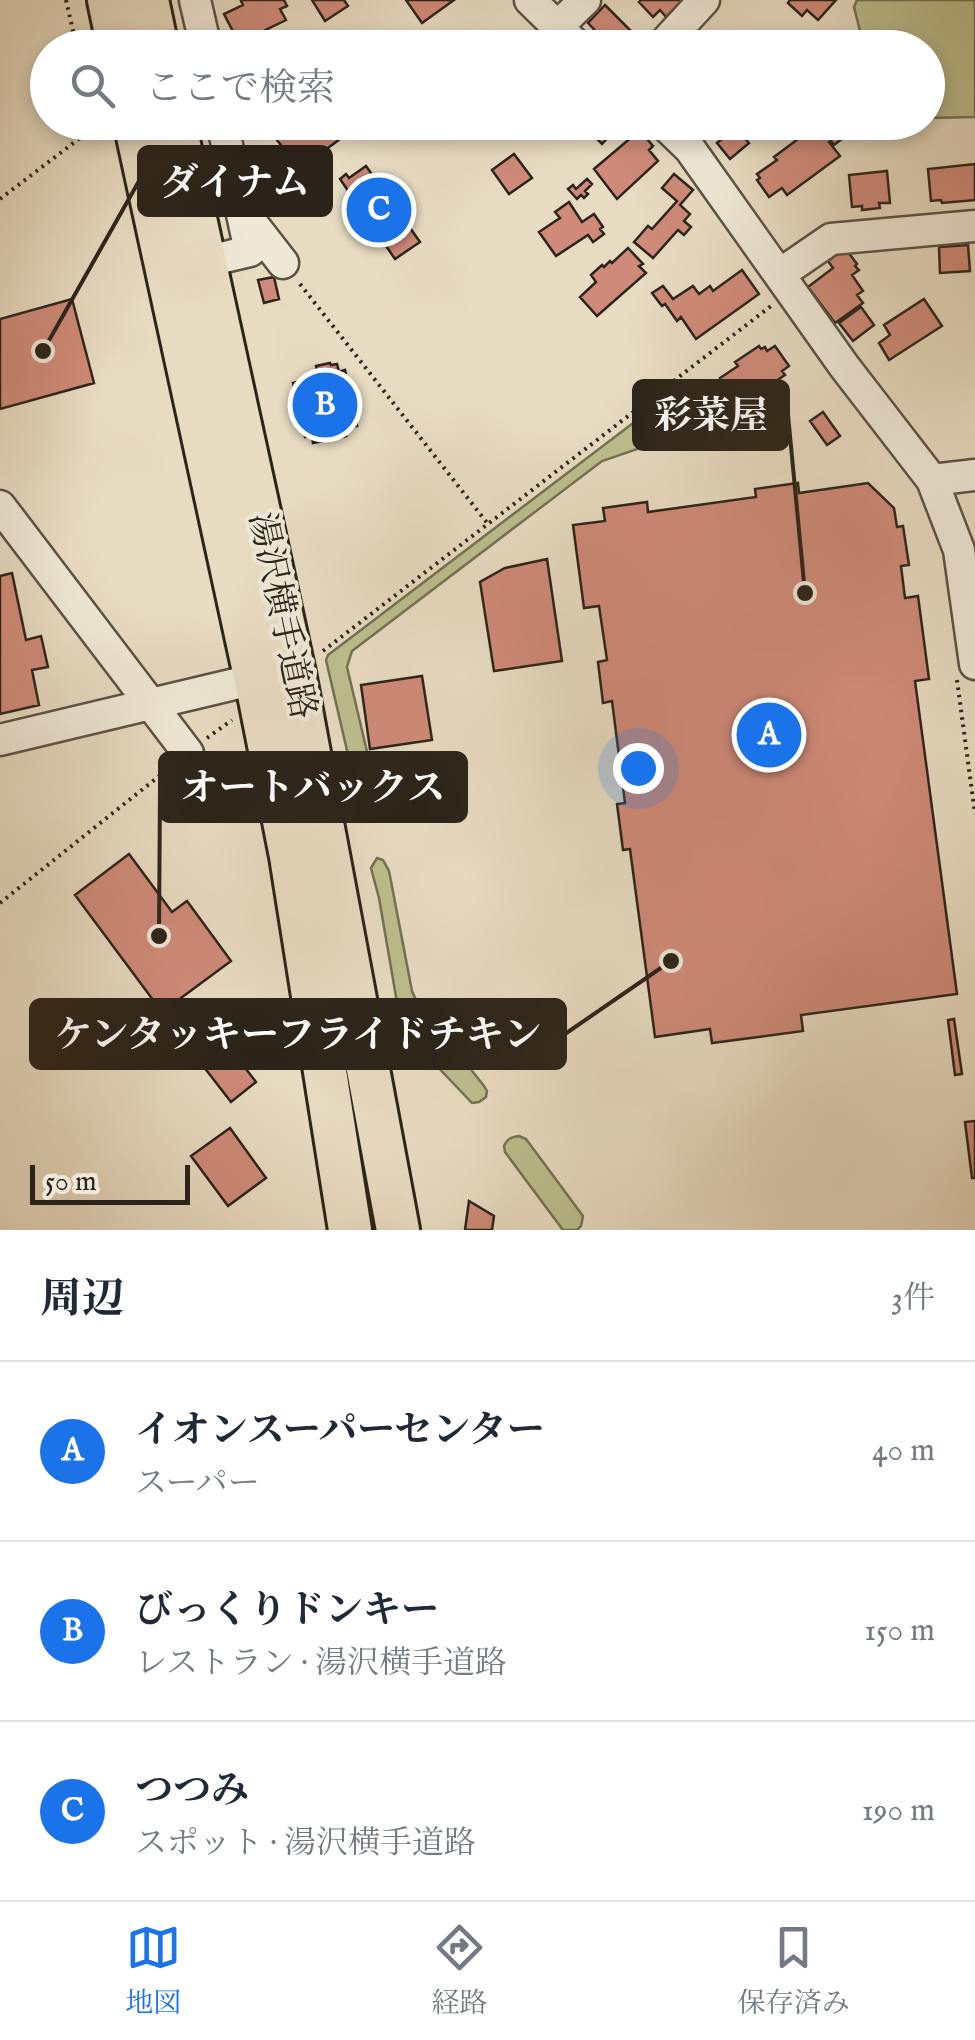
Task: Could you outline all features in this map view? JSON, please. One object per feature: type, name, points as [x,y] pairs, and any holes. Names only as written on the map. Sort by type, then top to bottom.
[{"type":"highway","points":[[109,0],[115,30]]},
{"type":"highway","points":[[147,0],[153,30]]},
{"type":"highway","name":"湯沢横手道路","points":[[111,140],[270,683],[398,1230]]},
{"type":"highway","name":"湯沢横手道路","points":[[178,140],[204,262],[350,1230]]},
{"type":"street","points":[[198,0],[203,30]]},
{"type":"street","points":[[530,0],[561,30]]},
{"type":"street","points":[[571,30],[585,0]]},
{"type":"street","points":[[676,30],[704,0]]},
{"type":"street","points":[[204,262],[250,252],[226,140]]},
{"type":"street","points":[[681,140],[844,366],[932,480],[958,550],[965,664]]},
{"type":"street","points":[[241,210],[283,262]]},
{"type":"street","points":[[786,282],[831,239],[975,226]]},
{"type":"street","points":[[932,480],[975,475]]},
{"type":"street","points":[[0,506],[188,753]]},
{"type":"street","points":[[0,740],[239,683],[270,683]]},
{"type":"path","points":[[66,0],[73,30]]},
{"type":"path","points":[[0,199],[83,140]]},
{"type":"path","points":[[283,262],[488,524]]},
{"type":"path","points":[[0,903],[270,683],[488,524],[786,282]]},
{"type":"path","points":[[965,664],[975,814]]},
{"type":"green space","points":[[857,0],[975,0],[975,117],[945,118],[945,30],[860,30],[854,7]]},
{"type":"green space","points":[[641,417],[658,429],[660,436],[655,443],[602,461],[352,651],[347,667],[378,798],[376,808],[367,811],[359,802],[328,655]]},
{"type":"green space","points":[[377,858],[383,860],[389,871],[412,991],[484,1086],[486,1097],[479,1102],[472,1103],[416,1044],[399,1014],[371,868]]},
{"type":"green space","points":[[519,1136],[526,1139],[583,1216],[577,1230],[563,1230],[505,1152],[506,1142]]},
{"type":"building","points":[[284,0],[287,6],[280,9],[286,20],[266,30],[232,30],[224,14],[243,5],[241,1]]},
{"type":"building","points":[[312,0],[344,0],[348,6],[325,21]]},
{"type":"building","points":[[406,0],[454,0],[422,23]]},
{"type":"building","points":[[641,0],[684,0],[666,17],[660,10],[653,17]]},
{"type":"building","points":[[836,0],[818,20],[807,10],[802,16],[788,3]]},
{"type":"building","points":[[605,5],[630,30],[595,30],[588,23]]},
{"type":"building","points":[[277,140],[339,140],[299,169]]},
{"type":"building","points":[[628,140],[648,140],[653,146],[649,150],[658,161],[617,199],[594,169]]},
{"type":"building","points":[[747,140],[749,143],[730,159],[717,143]]},
{"type":"building","points":[[797,140],[841,140],[834,145],[829,142],[840,156],[787,195],[782,188],[769,197],[757,174],[777,160],[774,157]]},
{"type":"building","points":[[514,154],[532,178],[509,194],[492,170]]},
{"type":"building","points":[[975,164],[975,200],[931,201],[928,169]]},
{"type":"building","points":[[366,166],[420,242],[395,259],[340,179],[346,174],[349,178]]},
{"type":"building","points":[[887,171],[890,203],[862,210],[862,206],[852,207],[849,175]]},
{"type":"building","points":[[674,174],[693,190],[680,205],[690,214],[684,221],[691,227],[684,235],[678,230],[653,258],[634,242],[648,226],[652,229],[677,201],[662,188]]},
{"type":"building","points":[[587,179],[592,184],[585,191],[588,194],[577,199],[568,189],[573,185],[576,189]]},
{"type":"building","points":[[569,202],[582,222],[594,214],[604,234],[593,242],[588,235],[556,256],[539,232],[560,218],[555,212]]},
{"type":"building","points":[[968,245],[970,271],[940,273],[939,247]]},
{"type":"building","points":[[628,248],[646,273],[597,316],[580,297],[596,282],[591,275]]},
{"type":"building","points":[[845,248],[859,270],[852,275],[863,291],[857,295],[863,303],[835,323],[808,287],[833,268],[828,261]]},
{"type":"building","points":[[742,270],[759,294],[696,339],[681,317],[677,321],[652,293],[663,286],[673,299],[693,286],[699,294],[710,286],[713,291]]},
{"type":"building","points":[[274,277],[279,299],[264,303],[258,280]]},
{"type":"building","points":[[72,299],[94,383],[0,409],[0,319]]},
{"type":"building","points":[[924,299],[942,326],[889,360],[879,343],[890,335],[884,325]]},
{"type":"building","points":[[861,307],[874,325],[853,341],[839,323]]},
{"type":"building","points":[[759,346],[767,351],[775,346],[789,366],[782,371],[785,375],[741,404],[720,378]]},
{"type":"building","points":[[337,364],[339,372],[345,370],[357,426],[344,429],[346,436],[313,443],[312,435],[305,437],[293,383],[318,377],[316,366]]},
{"type":"building","points":[[823,412],[840,436],[827,445],[810,421]]},
{"type":"building","points":[[798,483],[799,493],[868,483],[894,508],[897,527],[903,526],[909,565],[901,566],[905,598],[918,596],[929,679],[915,681],[957,994],[801,1015],[803,1031],[712,1043],[710,1029],[655,1037],[630,849],[623,850],[617,804],[625,803],[612,701],[603,703],[598,662],[607,660],[599,606],[584,608],[573,525],[605,521],[603,508],[647,502],[648,512],[756,497],[755,489]]},
{"type":"building","points":[[547,559],[562,661],[494,671],[480,582],[505,568]]},
{"type":"building","points":[[12,573],[26,640],[41,636],[48,667],[32,670],[39,705],[0,714],[0,576]]},
{"type":"building","points":[[422,676],[432,740],[370,749],[361,685]]},
{"type":"building","points":[[129,854],[172,912],[187,901],[231,961],[162,1012],[75,895]]},
{"type":"building","points":[[954,1019],[962,1074],[955,1075],[948,1020]]},
{"type":"building","points":[[223,1039],[256,1082],[231,1102],[200,1062]]},
{"type":"building","points":[[975,1121],[975,1178],[972,1178],[965,1122]]},
{"type":"building","points":[[230,1128],[266,1178],[228,1206],[191,1156]]},
{"type":"building","points":[[469,1201],[494,1216],[492,1230],[465,1230]]},
{"type":"place","name":"つつみ","points":[[379,210]]},
{"type":"place","name":"ダイナム","points":[[43,351]]},
{"type":"place","name":"びっくりドンキー","points":[[325,405]]},
{"type":"place","name":"彩菜屋","points":[[805,593]]},
{"type":"place","name":"イオンスーパーセンター","points":[[769,735]]},
{"type":"place","name":"オートバックス","points":[[159,936]]},
{"type":"place","name":"ケンタッキーフライドチキン","points":[[671,961]]}]
